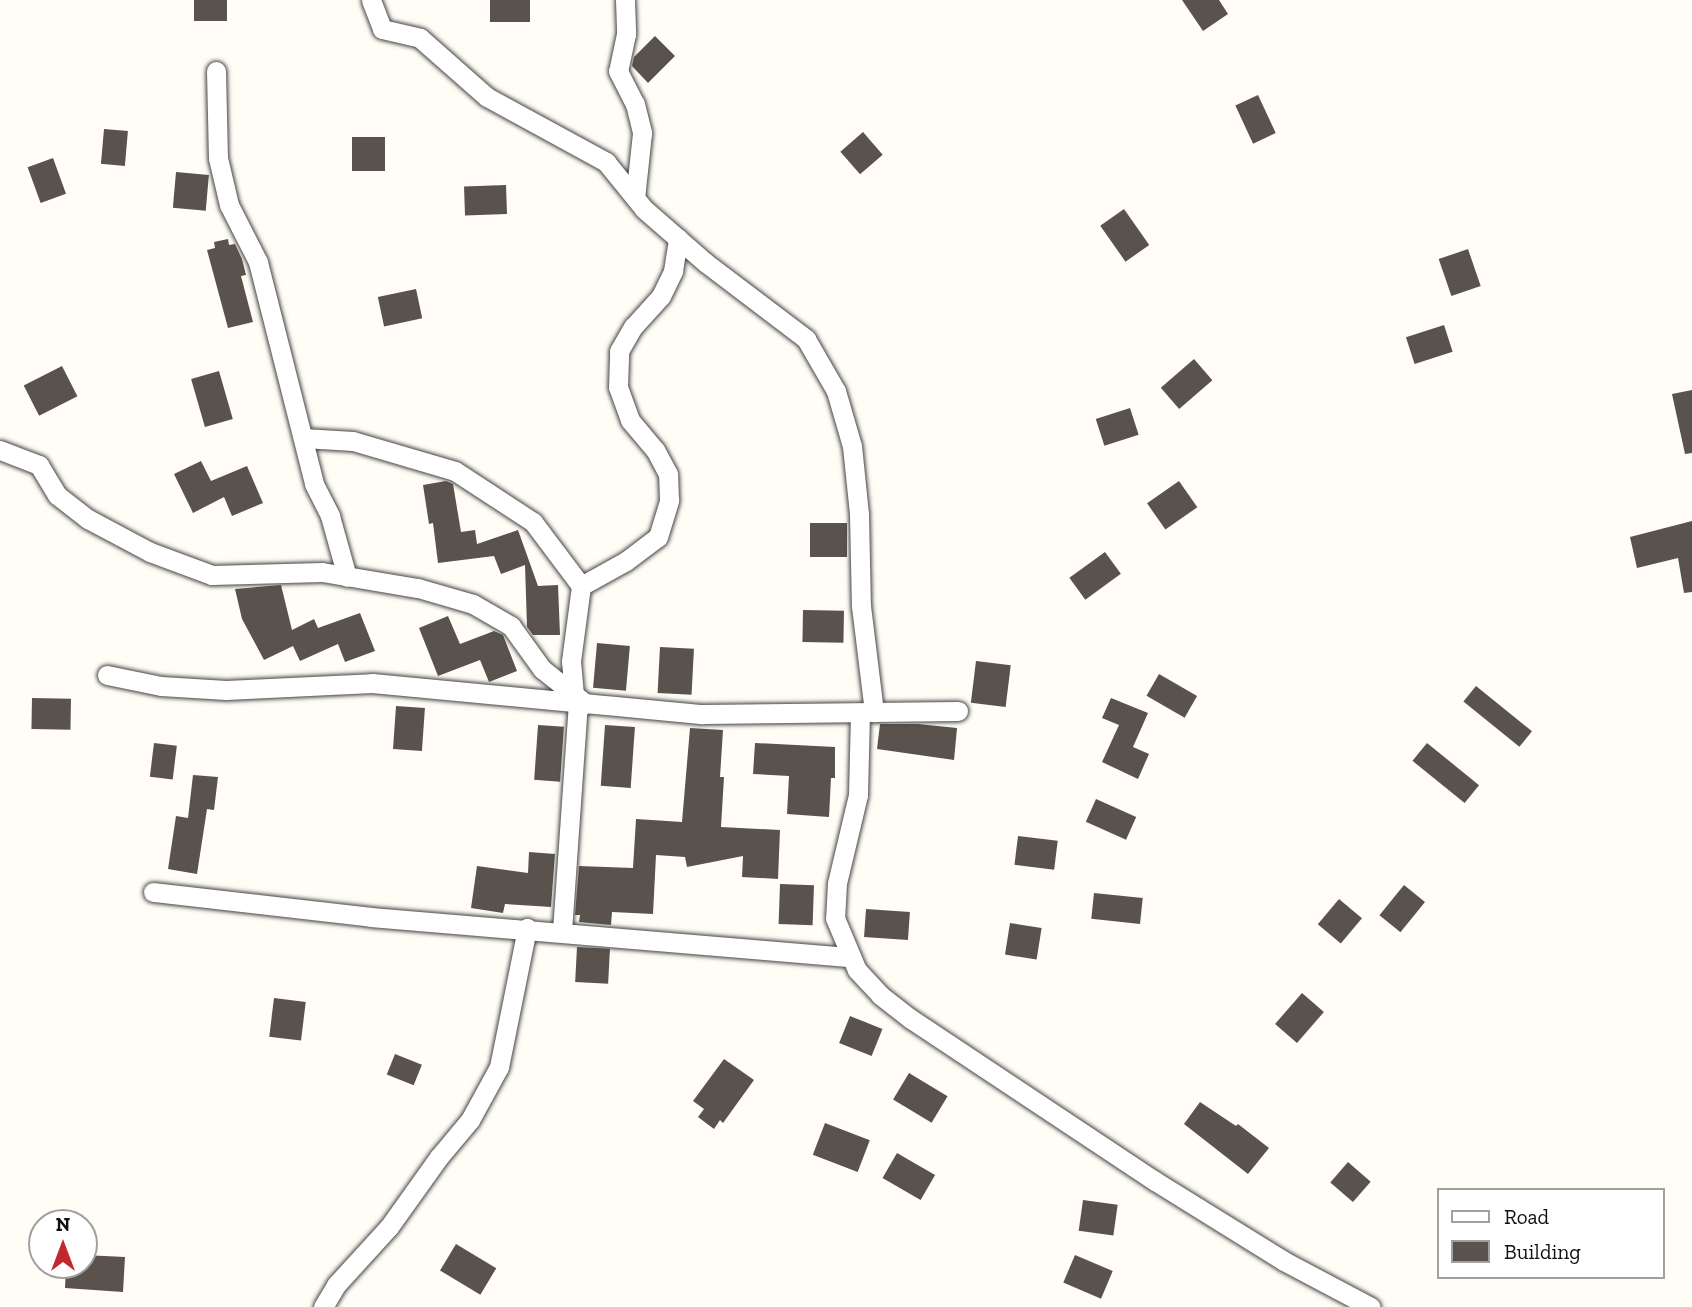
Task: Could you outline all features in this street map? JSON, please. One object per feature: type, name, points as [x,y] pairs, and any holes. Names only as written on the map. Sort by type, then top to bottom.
[{"type":"street","points":[[371,0],[382,29],[420,38],[487,97],[606,162],[635,198],[678,238],[806,339],[836,391],[852,446],[859,514],[867,712],[858,795],[837,883],[835,918],[857,970],[880,995],[911,1019],[1178,1195],[1284,1261],[1371,1307]]},
{"type":"street","points":[[625,0],[626,34],[618,71],[635,104],[642,133],[635,198]]},
{"type":"street","points":[[216,71],[218,158],[229,205],[258,262],[314,484],[330,516],[347,577]]},
{"type":"street","points":[[581,586],[626,561],[658,537],[669,500],[668,474],[655,450],[630,420],[618,387],[619,351],[633,327],[661,296],[673,271],[678,238]]},
{"type":"street","points":[[303,438],[353,441],[456,471],[533,522],[581,586],[571,662],[579,701],[562,931]]},
{"type":"street","points":[[0,450],[39,465],[57,495],[88,519],[150,552],[212,575],[322,572],[418,588],[472,604],[511,626],[542,669],[579,701]]},
{"type":"street","points":[[107,675],[161,686],[226,690],[372,683],[703,715],[958,711]]},
{"type":"street","points":[[153,892],[371,917],[850,957]]},
{"type":"street","points":[[323,1307],[336,1284],[389,1227],[439,1157],[470,1120],[499,1067],[527,928]]},
{"type":"building","points":[[194,0],[227,0],[227,21],[194,21]]},
{"type":"building","points":[[490,0],[530,0],[530,22],[490,22]]},
{"type":"building","points":[[1182,0],[1219,0],[1228,14],[1203,31]]},
{"type":"building","points":[[655,36],[675,56],[648,83],[632,66],[634,57]]},
{"type":"building","points":[[1258,95],[1276,133],[1253,144],[1235,106]]},
{"type":"building","points":[[104,129],[128,131],[125,166],[101,164]]},
{"type":"building","points":[[863,132],[883,155],[860,174],[840,152]]},
{"type":"building","points":[[352,137],[385,137],[385,171],[352,171]]},
{"type":"building","points":[[53,158],[66,194],[41,203],[28,167]]},
{"type":"building","points":[[176,172],[209,175],[206,211],[173,208]]},
{"type":"building","points":[[506,185],[507,214],[465,215],[464,186]]},
{"type":"building","points":[[1124,209],[1149,245],[1125,262],[1100,226]]},
{"type":"building","points":[[228,239],[229,245],[235,244],[242,259],[246,275],[241,276],[253,322],[228,328],[207,250],[215,248],[214,242]]},
{"type":"building","points":[[1468,249],[1481,286],[1451,296],[1439,259]]},
{"type":"building","points":[[416,289],[422,318],[384,326],[378,297]]},
{"type":"building","points":[[1444,325],[1453,352],[1415,364],[1406,337]]},
{"type":"building","points":[[1194,359],[1212,380],[1179,409],[1161,388]]},
{"type":"building","points":[[62,366],[77,396],[39,416],[24,386]]},
{"type":"building","points":[[219,371],[233,419],[205,427],[191,379]]},
{"type":"building","points":[[1692,390],[1692,453],[1685,454],[1672,394]]},
{"type":"building","points":[[1130,408],[1139,435],[1104,446],[1096,419]]},
{"type":"building","points":[[201,461],[211,481],[247,466],[263,503],[232,516],[224,497],[193,513],[174,474]]},
{"type":"building","points":[[446,481],[453,484],[461,532],[475,530],[477,544],[518,530],[538,586],[558,585],[560,635],[533,635],[527,627],[525,565],[501,574],[494,556],[438,563],[433,523],[429,524],[423,485]]},
{"type":"building","points":[[1179,481],[1197,507],[1165,530],[1147,503]]},
{"type":"building","points":[[1692,521],[1692,592],[1684,593],[1678,558],[1637,568],[1630,537]]},
{"type":"building","points":[[810,523],[847,523],[847,557],[810,557]]},
{"type":"building","points":[[1105,552],[1121,574],[1085,600],[1069,578]]},
{"type":"building","points":[[281,585],[292,630],[314,619],[318,628],[360,613],[375,651],[345,662],[338,644],[300,661],[293,646],[264,660],[242,619],[235,589]]},
{"type":"building","points":[[803,610],[844,611],[843,643],[802,642]]},
{"type":"building","points":[[448,616],[460,644],[494,631],[503,635],[517,671],[489,682],[480,660],[438,676],[419,628]]},
{"type":"building","points":[[597,643],[630,646],[626,691],[593,688]]},
{"type":"building","points":[[660,647],[694,649],[692,695],[658,693]]},
{"type":"building","points":[[976,661],[1011,665],[1006,707],[971,703]]},
{"type":"building","points":[[1159,674],[1197,696],[1185,718],[1146,696]]},
{"type":"building","points":[[1476,686],[1532,731],[1519,747],[1463,702]]},
{"type":"building","points":[[32,698],[71,699],[70,730],[31,729]]},
{"type":"building","points":[[1111,698],[1148,713],[1133,747],[1149,754],[1138,779],[1102,762],[1119,725],[1102,718]]},
{"type":"building","points":[[396,706],[425,708],[422,751],[393,749]]},
{"type":"building","points":[[880,724],[957,728],[954,760],[877,749]]},
{"type":"building","points":[[538,725],[564,727],[560,782],[534,780]]},
{"type":"building","points":[[605,725],[635,727],[631,788],[601,786]]},
{"type":"building","points":[[690,728],[723,730],[721,827],[780,830],[778,879],[742,877],[743,856],[687,867],[685,857],[656,855],[653,914],[612,912],[611,925],[579,922],[580,915],[575,915],[579,866],[633,868],[636,819],[682,822]]},
{"type":"building","points":[[154,743],[177,746],[173,780],[150,777]]},
{"type":"building","points":[[755,743],[835,747],[835,778],[831,778],[829,817],[787,814],[789,776],[753,774]]},
{"type":"building","points":[[1427,743],[1479,785],[1465,803],[1413,761]]},
{"type":"building","points":[[193,775],[218,777],[214,810],[207,809],[197,874],[168,869],[176,816],[188,818]]},
{"type":"building","points":[[1096,799],[1136,817],[1126,840],[1086,822]]},
{"type":"building","points":[[1018,836],[1058,841],[1054,870],[1014,865]]},
{"type":"building","points":[[529,852],[555,854],[551,907],[505,904],[503,913],[471,908],[477,866],[528,873]]},
{"type":"building","points":[[780,884],[814,885],[813,925],[779,924]]},
{"type":"building","points":[[1404,885],[1425,902],[1400,932],[1379,915]]},
{"type":"building","points":[[1094,893],[1143,898],[1140,924],[1091,919]]},
{"type":"building","points":[[1339,899],[1362,918],[1341,944],[1318,924]]},
{"type":"building","points":[[866,909],[910,912],[908,940],[864,937]]},
{"type":"building","points":[[1010,923],[1042,928],[1037,960],[1005,955]]},
{"type":"building","points":[[577,947],[610,949],[608,984],[575,982]]},
{"type":"building","points":[[1302,993],[1324,1012],[1297,1043],[1275,1024]]},
{"type":"building","points":[[274,998],[306,1002],[301,1041],[269,1037]]},
{"type":"building","points":[[850,1016],[882,1029],[872,1056],[839,1043]]},
{"type":"building","points":[[395,1054],[422,1065],[414,1085],[387,1074]]},
{"type":"building","points":[[724,1059],[754,1080],[723,1123],[720,1120],[714,1129],[698,1117],[704,1109],[693,1101]]},
{"type":"building","points":[[909,1073],[948,1096],[932,1123],[893,1100]]},
{"type":"building","points":[[1200,1102],[1236,1126],[1238,1124],[1269,1148],[1248,1174],[1184,1124]]},
{"type":"building","points":[[825,1123],[870,1140],[858,1172],[813,1155]]},
{"type":"building","points":[[897,1153],[935,1175],[921,1200],[882,1178]]},
{"type":"building","points":[[1348,1162],[1371,1182],[1353,1202],[1330,1182]]},
{"type":"building","points":[[1083,1200],[1118,1205],[1113,1236],[1079,1231]]},
{"type":"building","points":[[456,1244],[496,1268],[480,1295],[440,1271]]},
{"type":"building","points":[[1075,1255],[1113,1271],[1101,1299],[1063,1283]]},
{"type":"building","points":[[98,1256],[125,1257],[123,1292],[65,1288],[65,1279],[98,1279]]}]
